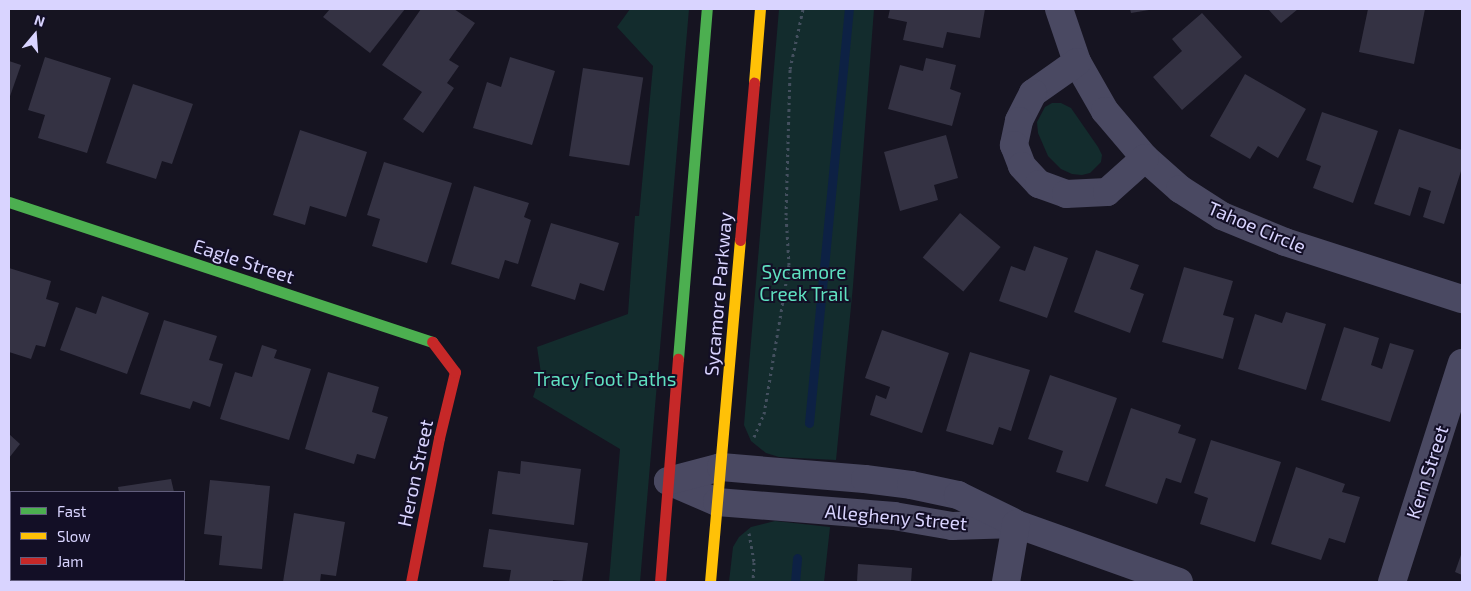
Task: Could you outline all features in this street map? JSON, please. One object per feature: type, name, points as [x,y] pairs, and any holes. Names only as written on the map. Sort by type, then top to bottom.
[{"type":"main road","name":"Sycamore Parkway","points":[[660,582],[707,9]]},
{"type":"main road","name":"Sycamore Parkway","points":[[710,582],[760,9]]},
{"type":"main road","name":"Eagle Street","points":[[9,202],[433,342],[454,372]]},
{"type":"main road","name":"Heron Street","points":[[410,582],[454,372]]},
{"type":"street","name":"Tahoe Circle","points":[[1059,9],[1077,62],[1105,111],[1145,158],[1180,189],[1222,216],[1285,242],[1462,299]]},
{"type":"street","points":[[1077,62],[1033,93],[1019,121],[1014,145],[1022,166],[1039,184],[1066,194],[1108,192],[1145,158]]},
{"type":"street","name":"Kern Street","points":[[1392,582],[1462,362]]},
{"type":"street","points":[[668,481],[721,467],[911,485],[958,495],[1016,524],[1006,582]]},
{"type":"street","name":"Allegheny Street","points":[[668,481],[717,502],[894,516],[952,526],[1016,524],[1179,582]]},
{"type":"path","points":[[752,470],[754,436],[764,414],[789,265],[786,215],[790,69],[803,9]]},
{"type":"path","points":[[750,505],[749,535],[754,562],[753,582]]},
{"type":"green space","name":"Tracy Foot Paths","points":[[630,9],[689,9],[640,582],[609,582],[620,449],[533,397],[541,373],[537,347],[628,314],[635,216],[639,216],[653,66],[617,27]]},
{"type":"green space","name":"Sycamore Creek Trail","points":[[779,9],[874,9],[853,286],[836,460],[779,457],[766,453],[751,441],[744,425]]},
{"type":"green space","points":[[1052,103],[1061,103],[1071,108],[1098,147],[1102,155],[1101,162],[1090,173],[1082,175],[1072,174],[1061,169],[1048,156],[1038,133],[1037,122],[1045,107]]},
{"type":"green space","points":[[775,521],[830,527],[824,582],[729,582],[733,547],[739,537],[751,527]]},
{"type":"building","points":[[330,9],[405,9],[370,53],[323,17]]},
{"type":"building","points":[[421,9],[454,9],[475,23],[449,60],[459,66],[447,83],[454,88],[423,133],[403,119],[422,92],[382,65]]},
{"type":"building","points":[[890,9],[985,9],[980,38],[947,32],[943,48],[903,40],[907,22],[888,18]]},
{"type":"building","points":[[1130,9],[1149,9],[1149,10],[1131,13]]},
{"type":"building","points":[[1268,9],[1298,9],[1281,23]]},
{"type":"building","points":[[1368,9],[1425,9],[1414,64],[1359,52]]},
{"type":"building","points":[[1202,13],[1242,57],[1182,110],[1153,77],[1182,51],[1172,39]]},
{"type":"building","points":[[45,57],[111,78],[87,153],[38,138],[45,115],[28,110]]},
{"type":"building","points":[[510,57],[555,71],[532,145],[473,128],[487,82],[501,87]]},
{"type":"building","points":[[926,58],[956,65],[950,89],[961,93],[952,126],[888,109],[900,65],[923,71]]},
{"type":"building","points":[[9,61],[21,65],[9,99]]},
{"type":"building","points":[[583,68],[643,78],[629,165],[569,156]]},
{"type":"building","points":[[1245,74],[1306,109],[1278,158],[1258,146],[1250,159],[1210,136]]},
{"type":"building","points":[[133,84],[193,104],[172,164],[162,161],[156,179],[106,163]]},
{"type":"building","points":[[1322,112],[1378,131],[1353,203],[1313,188],[1321,166],[1306,160]]},
{"type":"building","points":[[1399,129],[1462,150],[1462,168],[1444,224],[1423,217],[1431,191],[1419,187],[1410,216],[1374,204]]},
{"type":"building","points":[[300,130],[367,152],[346,217],[310,206],[305,225],[273,215]]},
{"type":"building","points":[[946,135],[958,178],[934,185],[938,200],[900,211],[884,152]]},
{"type":"building","points":[[384,162],[452,183],[427,263],[372,246],[380,219],[367,215]]},
{"type":"building","points":[[474,186],[529,203],[524,217],[531,220],[518,264],[505,260],[499,279],[451,264]]},
{"type":"building","points":[[960,213],[1001,247],[963,291],[923,257]]},
{"type":"building","points":[[551,223],[619,243],[604,291],[580,283],[575,300],[531,286]]},
{"type":"building","points":[[1034,246],[1068,258],[1047,318],[999,301],[1011,266],[1025,271]]},
{"type":"building","points":[[1096,250],[1139,265],[1130,289],[1144,294],[1130,333],[1074,312]]},
{"type":"building","points":[[1184,267],[1233,281],[1223,315],[1234,318],[1223,359],[1162,342]]},
{"type":"building","points":[[9,268],[51,281],[46,299],[59,303],[45,347],[36,345],[31,359],[9,352]]},
{"type":"building","points":[[102,296],[149,313],[127,374],[60,350],[76,307],[96,314]]},
{"type":"building","points":[[1286,312],[1326,324],[1306,390],[1238,369],[1255,314],[1282,323]]},
{"type":"building","points":[[164,320],[217,336],[209,360],[223,364],[210,407],[193,401],[190,409],[140,394]]},
{"type":"building","points":[[1344,327],[1379,338],[1371,365],[1382,369],[1390,343],[1414,350],[1390,422],[1321,400]]},
{"type":"building","points":[[882,330],[949,353],[922,433],[870,415],[876,395],[886,399],[890,387],[865,378]]},
{"type":"building","points":[[262,345],[277,350],[274,358],[311,369],[289,440],[220,419],[235,372],[252,377]]},
{"type":"building","points":[[970,352],[1030,370],[1011,431],[999,427],[993,445],[946,431]]},
{"type":"building","points":[[328,372],[379,387],[372,412],[388,417],[375,459],[357,454],[354,464],[305,449]]},
{"type":"building","points":[[1050,375],[1117,398],[1088,482],[1056,472],[1063,451],[1028,439]]},
{"type":"building","points":[[1131,408],[1181,425],[1178,433],[1196,439],[1181,483],[1166,478],[1157,504],[1105,486]]},
{"type":"building","points":[[9,434],[20,444],[9,458]]},
{"type":"building","points":[[1211,440],[1281,462],[1255,542],[1200,524],[1208,498],[1194,493]]},
{"type":"building","points":[[521,461],[581,469],[574,525],[492,514],[498,471],[520,474]]},
{"type":"building","points":[[1296,467],[1345,484],[1342,492],[1360,497],[1345,543],[1329,538],[1321,560],[1271,544]]},
{"type":"building","points":[[171,479],[174,491],[119,491],[118,487]]},
{"type":"building","points":[[210,480],[270,486],[262,569],[219,565],[222,536],[204,534]]},
{"type":"building","points":[[294,513],[345,522],[336,576],[321,574],[320,582],[283,582]]},
{"type":"building","points":[[10,526],[10,581],[39,582],[9,582]]},
{"type":"building","points":[[489,529],[588,543],[582,582],[553,580],[553,582],[509,582],[511,570],[483,567]]},
{"type":"building","points":[[1462,552],[1462,575],[1455,572]]},
{"type":"building","points":[[858,564],[912,568],[911,582],[857,582]]},
{"type":"waterway","points":[[809,423],[849,9]]},
{"type":"waterway","points":[[795,582],[797,558]]},
{"type":"traffic: fast","points":[[678,359],[707,9]]},
{"type":"traffic: fast","points":[[9,202],[432,342]]},
{"type":"traffic: slow","points":[[754,83],[760,9]]},
{"type":"traffic: slow","points":[[710,582],[740,240]]},
{"type":"traffic: jam","points":[[740,240],[754,83]]},
{"type":"traffic: jam","points":[[411,582],[439,438],[455,372],[432,342]]},
{"type":"traffic: jam","points":[[660,582],[678,359]]}]
